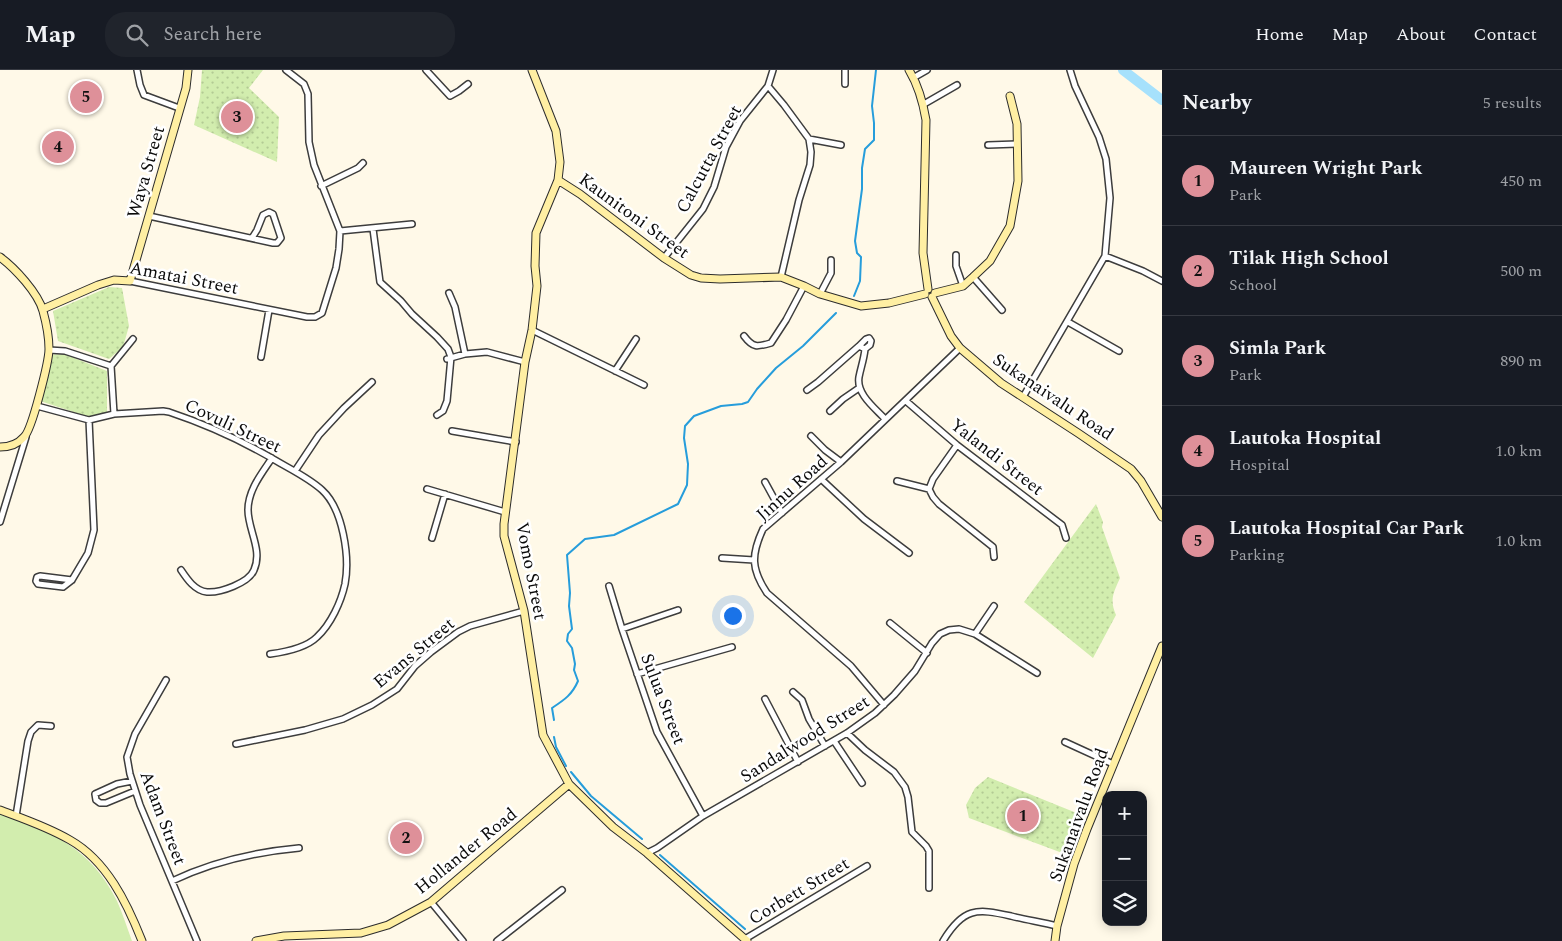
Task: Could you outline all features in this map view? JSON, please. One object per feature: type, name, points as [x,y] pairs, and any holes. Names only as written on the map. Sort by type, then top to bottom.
[{"type":"main road","name":"Waya Street","points":[[130,282],[186,88],[188,70]]},
{"type":"main road","name":"Vomo Street","points":[[532,70],[556,131],[560,162],[558,180],[536,233],[535,266],[538,286],[532,330],[525,362],[516,442],[505,512],[504,536],[524,611],[543,735],[569,784],[613,827],[647,853],[746,940]]},
{"type":"main road","name":"Sukanaivalu Road","points":[[908,70],[924,104],[926,123],[923,252],[930,293],[951,336],[960,348],[1001,383],[1130,469],[1141,481],[1162,517]]},
{"type":"main road","points":[[963,286],[990,261],[1010,226],[1018,181],[1017,124],[1010,96]]},
{"type":"main road","name":"Kaunitoni Street","points":[[558,180],[580,194],[664,258],[691,275],[701,278],[781,277],[820,294],[861,306],[889,303],[963,286]]},
{"type":"main road","points":[[0,258],[20,274],[43,309],[49,350],[37,406],[26,436],[18,443],[7,447],[0,447]]},
{"type":"main road","name":"Amatai Street","points":[[43,309],[114,280],[130,282]]},
{"type":"main road","name":"Sukanaivalu Road","points":[[1055,941],[1057,926],[1078,855],[1162,646]]},
{"type":"main road","name":"Hollander Road","points":[[256,941],[284,936],[361,933],[388,925],[431,902],[569,784]]},
{"type":"main road","points":[[0,810],[44,826],[72,841],[97,861],[124,899],[142,941]]},
{"type":"street","points":[[137,70],[144,96],[179,108]]},
{"type":"street","points":[[286,70],[304,84],[308,94],[309,142],[314,166],[340,231],[412,224]]},
{"type":"street","name":"Calcutta Street","points":[[664,258],[702,208],[714,187],[726,147],[740,121],[768,86],[773,70]]},
{"type":"street","points":[[845,70],[845,84]]},
{"type":"street","points":[[913,78],[927,70]]},
{"type":"street","points":[[1023,397],[1105,256],[1110,198],[1106,159],[1099,136],[1075,86],[1070,70]]},
{"type":"street","points":[[428,72],[450,96],[468,84]]},
{"type":"street","points":[[924,104],[957,85]]},
{"type":"street","points":[[768,86],[810,139],[810,165],[799,200],[781,277]]},
{"type":"street","points":[[810,139],[841,145]]},
{"type":"street","points":[[988,145],[1017,144]]},
{"type":"street","points":[[321,186],[358,168],[363,163]]},
{"type":"street","points":[[149,216],[273,243],[277,243],[280,240],[280,233],[273,214],[269,212],[263,215],[252,238]]},
{"type":"street","points":[[373,229],[380,282],[448,349],[447,401],[443,411],[437,415]]},
{"type":"street","name":"Amatai Street","points":[[130,282],[269,310],[315,317],[322,313],[336,268],[340,231]]},
{"type":"street","points":[[956,255],[959,276],[963,286]]},
{"type":"street","points":[[1105,256],[1143,271],[1162,281]]},
{"type":"street","points":[[820,294],[831,273],[831,260]]},
{"type":"street","points":[[973,278],[1002,310]]},
{"type":"street","points":[[744,336],[750,344],[759,346],[771,343],[804,286]]},
{"type":"street","points":[[449,293],[455,307],[465,354]]},
{"type":"street","points":[[261,357],[269,310]]},
{"type":"street","points":[[1068,322],[1119,351]]},
{"type":"street","points":[[532,330],[644,385]]},
{"type":"street","points":[[807,390],[866,339],[870,338],[872,341],[865,349],[858,378],[859,388],[885,419]]},
{"type":"street","points":[[114,414],[111,366],[133,339]]},
{"type":"street","points":[[615,370],[636,339]]},
{"type":"street","points":[[859,346],[865,349]]},
{"type":"street","name":"Jinnu Road","points":[[884,705],[850,666],[767,593],[755,571],[756,544],[763,529],[841,462],[960,348]]},
{"type":"street","points":[[49,350],[65,351],[111,366]]},
{"type":"street","points":[[449,358],[487,352],[525,362]]},
{"type":"street","points":[[295,471],[319,435],[372,382]]},
{"type":"street","points":[[830,411],[859,388]]},
{"type":"street","name":"Yalandi Street","points":[[906,401],[957,445],[1062,525],[1066,538]]},
{"type":"street","name":"Covuli Street","points":[[37,406],[88,420],[114,414],[170,412],[247,443],[295,471],[323,491],[333,504],[342,530],[346,562],[345,583],[335,612],[316,638],[283,652],[270,654]]},
{"type":"street","points":[[72,580],[40,576],[37,577],[36,581],[38,584],[63,587],[72,580],[88,553],[94,530],[88,420]]},
{"type":"street","points":[[452,431],[516,442]]},
{"type":"street","points":[[0,522],[26,436]]},
{"type":"street","points":[[811,436],[841,462]]},
{"type":"street","points":[[957,445],[933,479],[930,489],[933,497],[939,504],[993,548],[994,557]]},
{"type":"street","points":[[181,570],[189,583],[206,592],[229,588],[241,583],[254,572],[258,552],[251,528],[248,508],[253,487],[272,458]]},
{"type":"street","points":[[821,479],[864,519],[909,553]]},
{"type":"street","points":[[897,481],[930,489]]},
{"type":"street","points":[[765,482],[782,513]]},
{"type":"street","points":[[427,489],[505,512]]},
{"type":"street","points":[[432,538],[445,494]]},
{"type":"street","points":[[722,558],[754,560]]},
{"type":"street","name":"Sulua Street","points":[[609,586],[656,732],[703,816]]},
{"type":"street","points":[[974,634],[994,606]]},
{"type":"street","points":[[622,630],[678,610]]},
{"type":"street","name":"Evans Street","points":[[236,744],[305,730],[343,719],[397,689],[415,666],[458,632],[470,626],[524,611]]},
{"type":"street","points":[[890,623],[928,653]]},
{"type":"street","name":"Sandalwood Street","points":[[647,853],[703,816],[847,733],[884,705],[910,677],[940,634],[949,630],[959,629],[974,634],[1037,673]]},
{"type":"street","points":[[637,674],[732,647]]},
{"type":"street","name":"Adam Street","points":[[166,680],[135,734],[128,757],[135,791],[197,941]]},
{"type":"street","points":[[793,692],[802,700],[809,719],[825,746]]},
{"type":"street","points":[[765,699],[798,762]]},
{"type":"street","points":[[16,816],[26,751],[31,732],[38,725],[51,726]]},
{"type":"street","points":[[847,733],[865,750],[894,772],[905,787],[912,832],[929,851],[929,888]]},
{"type":"street","points":[[834,741],[862,783]]},
{"type":"street","points":[[1065,742],[1113,764]]},
{"type":"street","points":[[132,781],[117,784],[95,794],[96,800],[100,803],[106,803],[135,791]]},
{"type":"street","points":[[172,881],[219,863],[267,851],[299,848]]},
{"type":"street","name":"Corbett Street","points":[[746,940],[867,866]]},
{"type":"street","points":[[498,941],[562,890]]},
{"type":"street","points":[[431,902],[463,941]]},
{"type":"street","points":[[943,941],[950,929],[964,916],[980,911],[994,912],[1057,926]]},
{"type":"street","points":[[361,933],[361,941]]},
{"type":"green space","points":[[202,70],[263,70],[249,88],[279,117],[277,162],[194,125],[200,97]]},
{"type":"green space","points":[[109,287],[122,288],[129,326],[123,347],[109,359],[58,341],[53,311]]},
{"type":"green space","points":[[64,354],[107,371],[107,413],[89,417],[34,399],[48,355]]},
{"type":"green space","points":[[1096,504],[1120,578],[1113,600],[1116,615],[1093,658],[1024,602]]},
{"type":"green space","points":[[988,777],[1079,814],[1065,854],[969,818],[966,805],[975,788]]},
{"type":"green space","points":[[0,813],[53,835],[68,844],[95,867],[117,901],[132,941],[0,941]]},
{"type":"waterway","points":[[854,296],[860,281],[861,257],[857,253],[855,241],[862,189],[862,168],[865,149],[874,140],[872,106],[876,70]]},
{"type":"waterway","points":[[1123,70],[1162,100]]},
{"type":"waterway","points":[[554,720],[552,708],[570,694],[578,681],[574,670],[575,664],[572,648],[567,641],[568,634],[572,629],[567,555],[585,539],[614,535],[678,504],[687,485],[688,464],[684,438],[685,426],[694,416],[721,406],[748,402],[776,368],[803,346],[836,313]]},
{"type":"waterway","points":[[554,737],[556,747],[566,766]]},
{"type":"waterway","points":[[571,772],[591,796],[642,839]]},
{"type":"waterway","points":[[660,855],[745,929]]},
{"type":"place","name":"Lautoka Hospital Car Park","points":[[86,97]]},
{"type":"place","name":"Simla Park","points":[[237,117]]},
{"type":"place","name":"Lautoka Hospital","points":[[58,147]]},
{"type":"place","name":"Maureen Wright Park","points":[[1023,816]]},
{"type":"place","name":"Tilak High School","points":[[406,838]]}]
